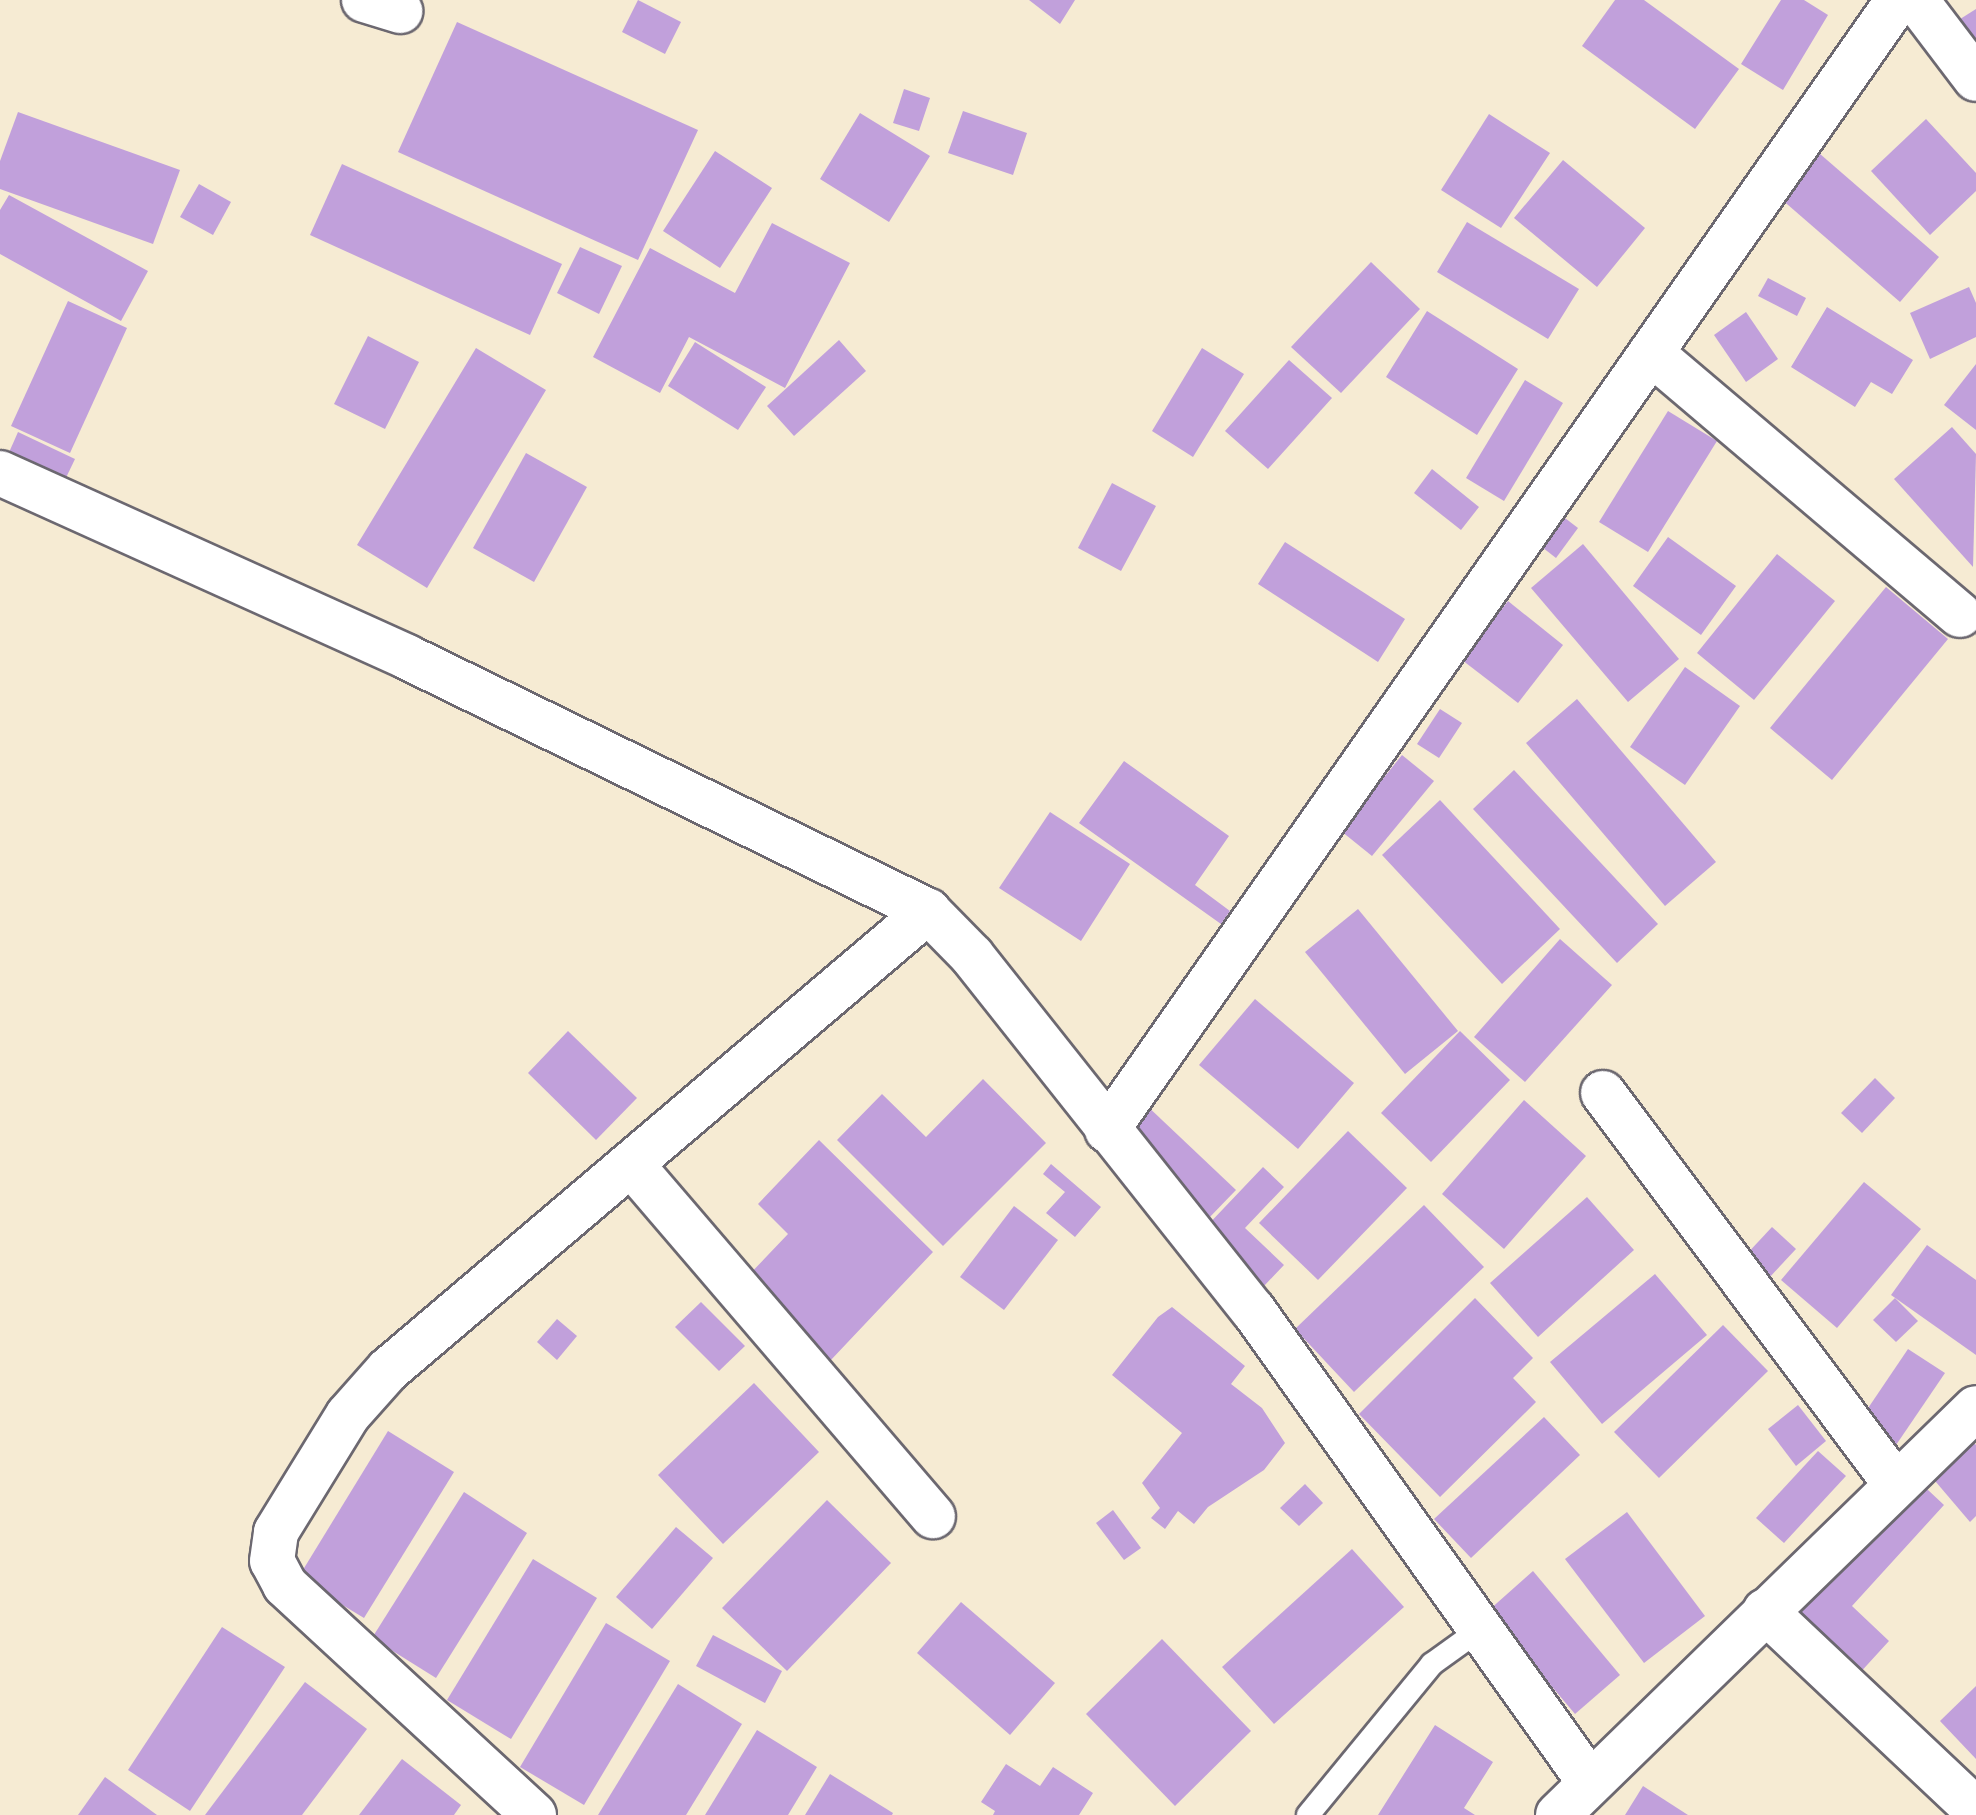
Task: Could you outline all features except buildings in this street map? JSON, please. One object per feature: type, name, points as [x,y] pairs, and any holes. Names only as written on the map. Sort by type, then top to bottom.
[{"type":"street","points":[[1107,1130],[1898,0]]},
{"type":"street","points":[[1916,0],[1976,79]]},
{"type":"street","points":[[1651,353],[1960,615]]},
{"type":"street","points":[[0,473],[407,657],[928,911],[972,956],[1107,1130],[1253,1310],[1588,1780]]},
{"type":"street","points":[[534,1815],[285,1585],[272,1561],[276,1532],[348,1415],[388,1370],[928,911]]},
{"type":"street","points":[[1603,1093],[1896,1485]]},
{"type":"street","points":[[631,1164],[933,1516]]},
{"type":"street","points":[[1558,1815],[1588,1780],[1976,1408]]},
{"type":"street","points":[[1765,1611],[1976,1810]]},
{"type":"lane","points":[[1308,1815],[1432,1664],[1482,1628]]}]
